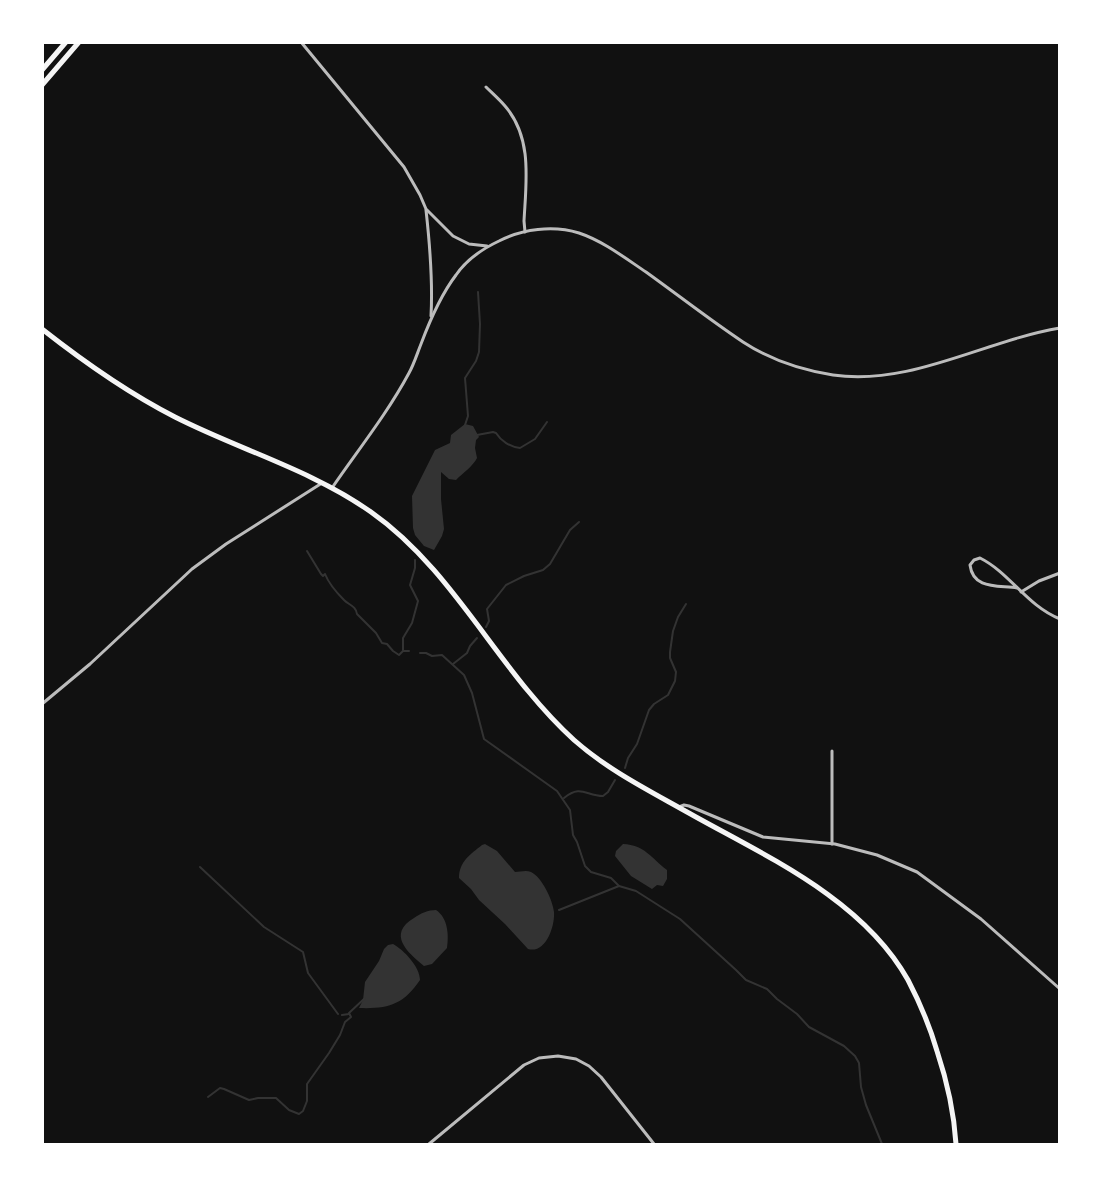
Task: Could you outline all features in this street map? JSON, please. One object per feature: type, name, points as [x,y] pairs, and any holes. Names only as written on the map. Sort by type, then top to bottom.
[{"type":"main road","points":[[42,70],[66,42]]},
{"type":"main road","points":[[42,85],[79,42]]},
{"type":"main road","points":[[42,329],[85,361],[156,407],[322,483],[370,511],[422,557],[444,581],[531,693],[564,730],[604,764],[792,872],[821,890],[860,921],[885,948],[907,978],[922,1008],[933,1036],[950,1096],[956,1144]]},
{"type":"street","points":[[301,42],[404,168],[420,195],[426,209],[431,260],[433,290],[431,319]]},
{"type":"street","points":[[486,87],[506,107],[520,132],[526,156],[525,232]]},
{"type":"street","points":[[426,209],[453,236],[469,244],[487,246]]},
{"type":"street","points":[[332,488],[383,416],[410,372],[441,297],[456,274],[470,259],[487,246],[508,236],[525,232],[551,229],[578,233],[596,241],[634,264],[767,356],[798,367],[833,375],[872,377],[901,373],[1022,336],[1060,328]]},
{"type":"street","points":[[42,704],[90,664],[192,570],[226,544],[322,483]]},
{"type":"street","points":[[1017,588],[990,587],[976,579],[971,572],[970,565],[974,560],[980,558],[988,562],[1017,588],[1034,604],[1060,619]]},
{"type":"street","points":[[1021,592],[1039,581],[1060,573]]},
{"type":"street","points":[[832,750],[832,844]]},
{"type":"street","points":[[678,808],[684,805],[689,806],[763,837],[832,844],[877,856],[917,872],[982,918],[1060,988]]},
{"type":"street","points":[[429,1144],[524,1065],[539,1058],[558,1056],[576,1059],[595,1070],[654,1144]]},
{"type":"shaded area","points":[[465,424],[473,426],[479,437],[476,440],[475,448],[477,458],[456,480],[449,479],[441,472],[444,529],[434,550],[424,546],[415,535],[412,496],[435,450],[450,443],[451,435]]},
{"type":"shaded area","points":[[485,844],[497,851],[515,872],[527,871],[535,875],[546,890],[553,907],[554,918],[548,938],[540,947],[528,949],[459,878],[461,867],[466,858]]},
{"type":"shaded area","points":[[623,844],[637,847],[667,870],[667,879],[663,886],[657,885],[652,889],[631,876],[615,856],[616,851]]},
{"type":"shaded area","points":[[436,910],[443,917],[447,927],[447,948],[432,964],[424,966],[411,955],[402,943],[402,930],[406,924],[419,915],[427,911]]},
{"type":"shaded area","points":[[393,944],[411,959],[420,980],[407,995],[394,1004],[378,1008],[359,1008],[363,1000],[365,982],[379,961],[384,949],[388,945]]},
{"type":"waterway","points":[[465,425],[468,416],[465,378],[476,361],[479,352],[478,292]]},
{"type":"waterway","points":[[477,435],[493,432],[506,443],[520,448],[535,439],[547,422]]},
{"type":"waterway","points":[[486,627],[489,621],[487,609],[506,585],[524,576],[543,570],[550,564],[570,530],[579,522]]},
{"type":"waterway","points":[[307,551],[321,574],[323,576],[325,574],[336,591],[354,607],[357,614],[376,633],[382,643],[387,644],[399,655],[403,651],[409,651]]},
{"type":"waterway","points":[[403,650],[403,638],[412,623],[418,601],[410,585],[415,568],[415,560]]},
{"type":"waterway","points":[[625,768],[628,758],[637,744],[649,710],[654,704],[668,695],[675,681],[676,672],[670,658],[670,652],[673,631],[678,617],[686,604]]},
{"type":"waterway","points":[[453,664],[467,653],[477,638]]},
{"type":"waterway","points":[[420,653],[432,656],[442,655],[464,675],[472,693],[484,739],[557,791],[570,810],[573,835],[585,866],[591,872],[611,878],[619,886]]},
{"type":"waterway","points":[[564,798],[579,791],[603,796],[608,792],[615,780]]},
{"type":"waterway","points":[[200,867],[264,927],[303,952],[308,973],[338,1014]]},
{"type":"waterway","points":[[559,910],[619,886],[636,891],[680,919],[746,980],[767,989],[797,1014],[809,1027],[844,1046],[855,1056],[859,1063],[861,1087],[866,1105],[882,1144]]},
{"type":"waterway","points":[[208,1097],[220,1088],[249,1100],[276,1098],[289,1110],[299,1114],[303,1111],[307,1101],[307,1084],[329,1053],[340,1035],[345,1022],[351,1017],[349,1013],[365,998]]},
{"type":"waterway","points":[[342,1015],[349,1014]]}]
